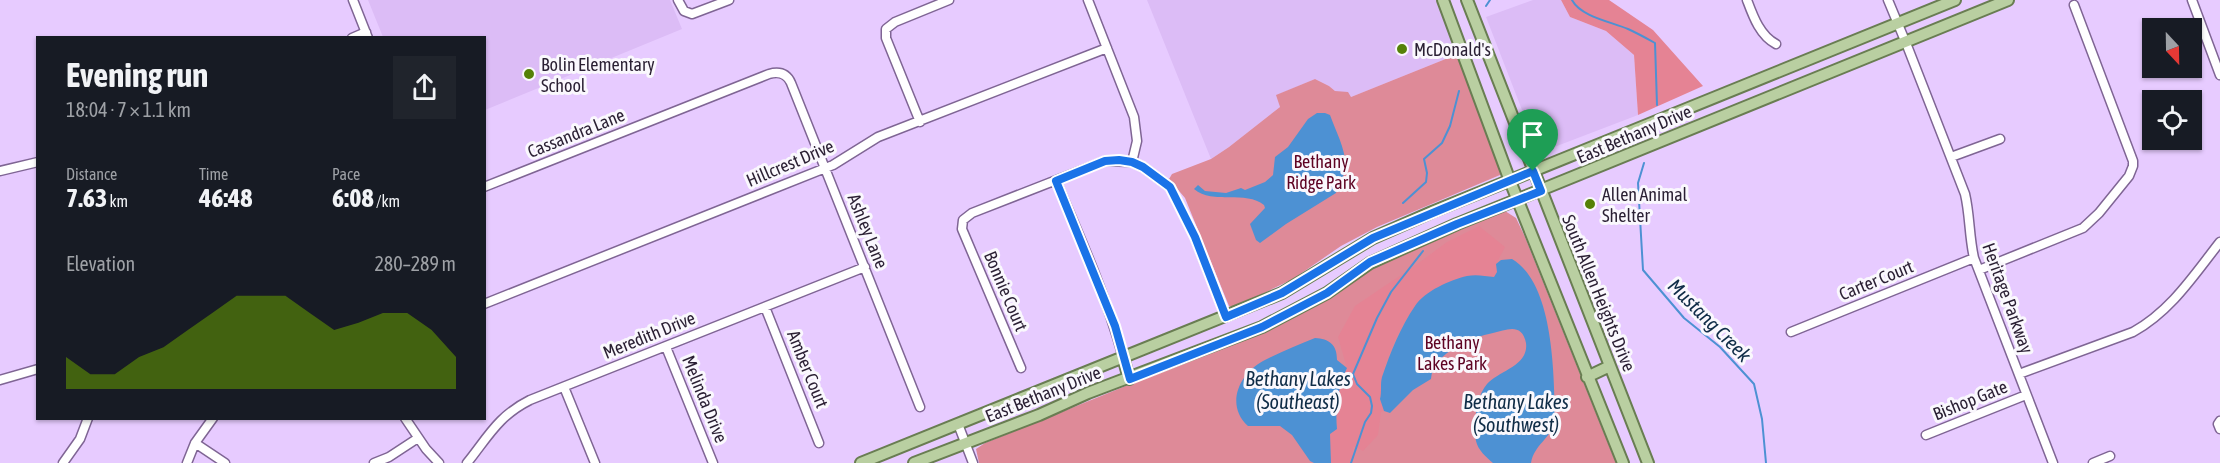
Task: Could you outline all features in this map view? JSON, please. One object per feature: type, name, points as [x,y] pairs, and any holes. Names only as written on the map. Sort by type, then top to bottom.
[{"type":"main road","points":[[1443,0],[1510,180],[1623,463]]},
{"type":"main road","name":"South Allen Heights Drive","points":[[1467,0],[1648,463]]},
{"type":"main road","name":"East Bethany Drive","points":[[861,463],[1226,317],[1282,293],[1373,238],[1510,180],[1955,0]]},
{"type":"main road","name":"East Bethany Drive","points":[[914,463],[1039,415],[1088,393],[1130,379],[1262,327],[1327,293],[1370,262],[1995,3],[2008,0]]},
{"type":"main road","points":[[1123,357],[1130,379]]},
{"type":"main road","points":[[1587,377],[1610,366]]},
{"type":"street","points":[[353,0],[367,35]]},
{"type":"street","points":[[678,0],[684,11],[692,14],[729,0]]},
{"type":"street","points":[[920,122],[886,38],[886,29],[895,22],[950,0]]},
{"type":"street","points":[[1088,0],[1134,117],[1137,141],[1132,162]]},
{"type":"street","points":[[1747,0],[1767,40],[1776,44]]},
{"type":"street","name":"Heritage Parkway","points":[[1888,0],[1951,157],[1969,208],[1974,258],[2053,463]]},
{"type":"street","points":[[2192,0],[2220,75]]},
{"type":"street","points":[[1979,270],[2082,228],[2100,213],[2132,171],[2133,161],[2074,5]]},
{"type":"street","name":"Hillcrest Drive","points":[[486,303],[826,167],[847,157],[878,137],[1107,48]]},
{"type":"street","name":"Ashley Lane","points":[[780,73],[786,75],[791,83],[920,406]]},
{"type":"street","name":"Cassandra Lane","points":[[486,186],[770,74],[780,73]]},
{"type":"street","points":[[1951,157],[2000,139]]},
{"type":"street","points":[[1123,357],[1115,326],[1056,181],[1105,161],[1132,162],[1143,167],[1170,187],[1195,237],[1226,317]]},
{"type":"street","points":[[0,171],[36,162]]},
{"type":"street","name":"Bonnie Court","points":[[1021,368],[961,225],[964,217],[972,213],[1056,181]]},
{"type":"street","points":[[2019,374],[2133,332],[2150,323],[2174,300],[2220,242]]},
{"type":"street","name":"Carter Court","points":[[1791,332],[1974,258]]},
{"type":"street","name":"Meredith Drive","points":[[467,463],[489,433],[507,414],[530,400],[865,267]]},
{"type":"street","name":"Amber Court","points":[[765,307],[819,443]]},
{"type":"street","name":"Melinda Drive","points":[[666,347],[713,463]]},
{"type":"street","points":[[0,380],[36,370]]},
{"type":"street","points":[[564,387],[595,463]]},
{"type":"street","name":"Bishop Gate","points":[[1926,435],[2026,395]]},
{"type":"street","points":[[63,463],[80,439],[87,420]]},
{"type":"street","points":[[187,463],[195,443],[212,420]]},
{"type":"street","points":[[406,420],[439,463]]},
{"type":"street","points":[[2220,421],[2218,424],[2220,429]]},
{"type":"street","points":[[958,424],[973,463]]},
{"type":"street","points":[[374,463],[389,457],[418,438]]},
{"type":"street","points":[[195,443],[225,463]]},
{"type":"street","points":[[2093,463],[2110,456]]},
{"type":"shaded area","name":"Bolin Elementary School","points":[[368,0],[670,0],[682,29],[486,110],[486,36],[383,36]]},
{"type":"shaded area","points":[[1147,0],[1437,0],[1458,54],[1351,97],[1315,79],[1277,95],[1280,107],[1211,159]]},
{"type":"shaded area","points":[[1533,0],[1561,0],[1570,17],[1606,31],[1634,55],[1638,115],[1549,149],[1536,146],[1486,17]]},
{"type":"shaded area","points":[[1561,0],[1609,0],[1653,30],[1703,86],[1638,115],[1634,55],[1606,31],[1570,17]]},
{"type":"shaded area","points":[[1479,226],[1505,247],[1496,264],[1497,272],[1494,277],[1471,277],[1451,282],[1434,291],[1419,303],[1397,336],[1382,377],[1380,399],[1384,411],[1381,412],[1378,435],[1363,451],[1353,446],[1353,463],[1331,463],[1330,434],[1337,429],[1338,398],[1347,368],[1338,337],[1355,306],[1447,242]]},
{"type":"green space","name":"Bethany Ridge Park","points":[[1458,54],[1501,169],[1500,175],[1377,227],[1341,246],[1293,279],[1237,306],[1229,306],[1185,198],[1169,179],[1172,174],[1211,159],[1229,147],[1280,107],[1276,95],[1315,79],[1335,91],[1348,92],[1351,97]]},
{"type":"green space","name":"Bethany Lakes Park","points":[[1505,211],[1516,218],[1525,237],[1616,463],[979,463],[976,449],[985,443],[1279,324],[1302,313],[1382,263]]},
{"type":"water","points":[[1317,113],[1330,115],[1343,150],[1345,171],[1336,193],[1260,243],[1256,240],[1250,224],[1265,208],[1264,205],[1248,198],[1210,196],[1194,189],[1198,185],[1205,191],[1226,193],[1241,188],[1245,190],[1265,182],[1273,175],[1275,157],[1288,147],[1308,119]]},
{"type":"water","name":"Bethany Lakes (Southwest)","points":[[1512,259],[1526,271],[1537,289],[1544,310],[1552,358],[1555,422],[1550,433],[1535,451],[1531,463],[1493,463],[1480,450],[1476,441],[1475,420],[1478,403],[1487,384],[1518,363],[1523,357],[1526,343],[1521,332],[1513,329],[1503,330],[1475,338],[1455,348],[1439,361],[1433,370],[1431,379],[1413,390],[1390,413],[1384,411],[1380,399],[1381,382],[1396,340],[1419,301],[1438,287],[1460,278],[1474,275],[1494,277],[1497,272],[1496,264],[1501,260]]},
{"type":"water","name":"Bethany Lakes (Southeast)","points":[[1315,338],[1331,343],[1336,350],[1337,360],[1347,368],[1338,398],[1337,429],[1330,434],[1331,463],[1310,461],[1292,435],[1280,426],[1248,426],[1237,409],[1238,390],[1247,374],[1263,361]]},
{"type":"waterway","points":[[1486,6],[1490,0]]},
{"type":"waterway","name":"Mustang Creek","points":[[1572,0],[1576,6],[1589,15],[1628,29],[1655,43],[1657,105]]},
{"type":"waterway","points":[[1403,203],[1426,182],[1424,159],[1442,143],[1450,126],[1459,91]]},
{"type":"waterway","name":"Mustang Creek","points":[[1644,163],[1638,183],[1643,270],[1684,318],[1720,347],[1754,384],[1762,419],[1766,463]]},
{"type":"waterway","points":[[1351,463],[1372,406],[1370,397],[1357,384],[1353,374],[1391,292],[1423,251]]},
{"type":"place","name":"McDonald's","points":[[1402,49]]},
{"type":"place","name":"Bolin Elementary School","points":[[529,74]]},
{"type":"place","name":"Allen Animal Shelter","points":[[1590,204]]},
{"type":"route","points":[[1119,160],[1143,167],[1170,187],[1195,237],[1226,317],[1282,293],[1373,238],[1533,171],[1541,191],[1370,262],[1327,293],[1262,327],[1130,379],[1115,326],[1056,181],[1105,161],[1119,160]]}]
